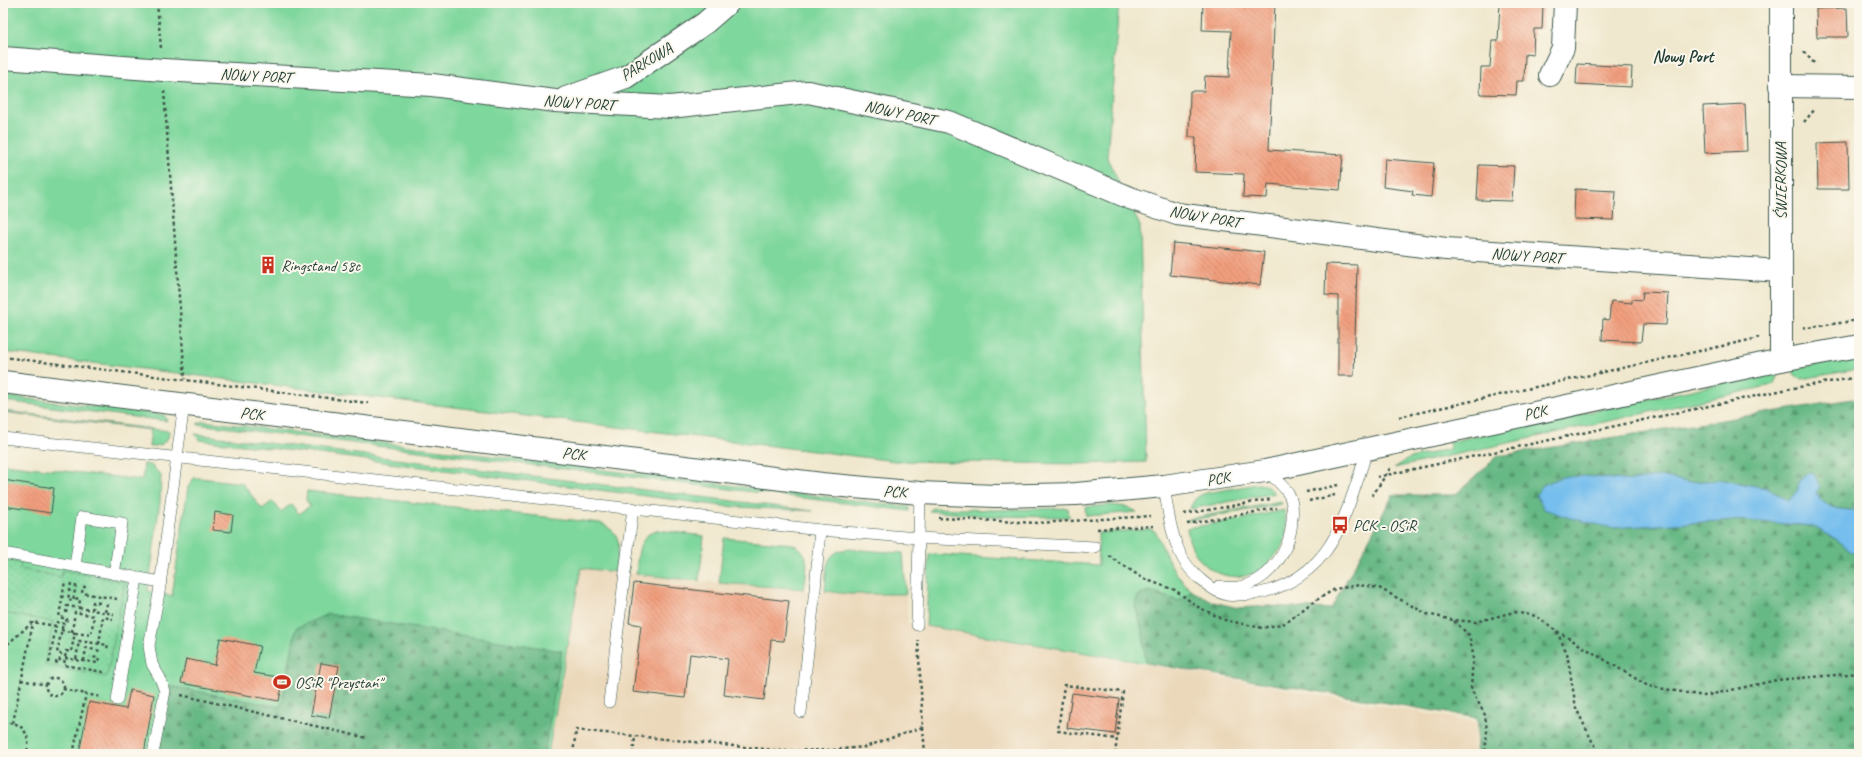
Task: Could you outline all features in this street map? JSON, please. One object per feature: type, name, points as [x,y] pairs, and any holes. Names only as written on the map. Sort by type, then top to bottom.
[{"type":"street","name":"PARKOWA","points":[[555,101],[626,77],[705,24],[728,3]]},
{"type":"street","points":[[1550,75],[1563,48],[1565,3]]},
{"type":"street","name":"ŚWIERKOWA","points":[[1781,3],[1781,360]]},
{"type":"street","name":"NOWY PORT","points":[[3,58],[163,70],[432,85],[555,101],[670,106],[808,92],[949,122],[1130,198],[1177,214],[1446,249],[1780,271]]},
{"type":"street","points":[[1780,86],[1859,87]]},
{"type":"street","points":[[1781,360],[1859,346]]},
{"type":"street","name":"PCK","points":[[3,382],[725,472],[920,493],[996,496],[1076,494],[1164,486],[1265,470],[1781,360]]},
{"type":"lane","points":[[153,754],[165,691],[152,664],[149,646],[178,458],[184,404]]},
{"type":"lane","points":[[3,438],[820,530],[918,538],[1095,547]]},
{"type":"lane","points":[[1164,486],[1170,520],[1183,560],[1202,583],[1226,596],[1256,595],[1282,587],[1305,572],[1326,552],[1340,525],[1368,448]]},
{"type":"lane","points":[[1202,583],[1230,588],[1255,582],[1273,569],[1285,551],[1292,527],[1291,500],[1282,485],[1265,470]]},
{"type":"lane","points":[[917,625],[920,493]]},
{"type":"lane","points":[[609,702],[633,508]]},
{"type":"lane","points":[[71,566],[82,517],[122,523],[118,574]]},
{"type":"lane","points":[[801,712],[815,590],[820,530]]},
{"type":"lane","points":[[3,553],[160,582]]},
{"type":"lane","points":[[117,700],[137,578]]},
{"type":"path","points":[[157,3],[185,379]]},
{"type":"path","points":[[1800,326],[1807,328],[1859,320]]},
{"type":"path","points":[[1397,418],[1754,340],[1764,334]]},
{"type":"path","points":[[3,357],[374,404]]},
{"type":"path","points":[[1094,530],[1170,520],[1188,514],[1291,500],[1780,390],[1859,377]]},
{"type":"path","points":[[919,517],[1002,522],[1078,522],[1236,517],[1291,500],[1355,486],[1378,487]]},
{"type":"path","points":[[1076,494],[1078,526]]},
{"type":"path","points":[[1095,547],[1144,579],[1175,590],[1198,607],[1225,620],[1262,628],[1286,623],[1310,604],[1335,589],[1360,585],[1379,588],[1427,614],[1453,620],[1476,622],[1514,612],[1536,616],[1556,630],[1648,686],[1704,696],[1777,680],[1859,673]]},
{"type":"path","points":[[49,662],[57,622],[65,624],[67,619],[59,617],[65,577],[71,566]]},
{"type":"path","points":[[99,644],[103,617],[114,619],[117,599],[118,574]]},
{"type":"path","points":[[65,577],[72,578],[68,600],[73,601],[74,598],[80,599],[75,612],[72,652],[66,651],[64,665],[103,672],[104,665]]},
{"type":"path","points":[[74,598],[76,585]]},
{"type":"path","points":[[90,588],[83,587],[82,593],[117,599]]},
{"type":"path","points":[[92,610],[93,602],[100,603]]},
{"type":"path","points":[[105,612],[106,604]]},
{"type":"path","points":[[66,613],[67,606],[114,614]]},
{"type":"path","points":[[61,630],[91,635],[94,616],[75,612]]},
{"type":"path","points":[[1453,620],[1468,635],[1472,648],[1471,689],[1485,715],[1487,731],[1485,754]]},
{"type":"path","points":[[33,622],[56,626]]},
{"type":"path","points":[[3,648],[33,622]]},
{"type":"path","points":[[13,723],[33,622]]},
{"type":"path","points":[[56,662],[59,662],[61,654],[58,653],[62,623]]},
{"type":"path","points":[[917,625],[925,754]]},
{"type":"path","points":[[1556,630],[1567,654],[1576,708],[1592,741],[1601,754]]},
{"type":"path","points":[[76,660],[79,641],[108,645],[106,652]]},
{"type":"path","points":[[3,642],[10,643]]},
{"type":"path","points":[[84,661],[86,648],[100,651]]},
{"type":"path","points":[[65,658],[98,663],[99,658],[90,657]]},
{"type":"path","points":[[57,678],[62,682],[64,689],[59,695],[52,696],[47,692],[46,685],[50,679],[57,678]]},
{"type":"path","points":[[21,680],[46,685]]},
{"type":"path","points":[[1115,754],[1117,739],[1123,692],[1064,685],[1058,731],[1117,739]]},
{"type":"path","points":[[64,689],[117,700]]},
{"type":"path","points":[[165,691],[367,738]]},
{"type":"path","points":[[73,754],[86,694]]},
{"type":"path","points":[[3,724],[13,723],[20,726],[26,732],[29,740],[29,748],[26,754]]},
{"type":"path","points":[[573,754],[576,730],[783,751],[832,750],[864,747],[923,726]]},
{"type":"path","points":[[633,754],[635,736]]},
{"type":"shaded area","points":[[581,568],[719,583],[850,594],[906,594],[908,623],[1476,722],[1474,754],[548,754]]},
{"type":"green space","points":[[3,3],[1119,3],[1107,158],[1140,226],[1146,462],[1078,464],[895,461],[3,352]]},
{"type":"green space","points":[[1859,357],[1859,369],[1801,379],[1796,377],[1792,369]]},
{"type":"green space","points":[[1775,372],[1777,377],[1773,385],[1394,468],[1410,458],[1450,449],[1449,442]]},
{"type":"green space","points":[[3,396],[164,415],[167,421],[3,401]]},
{"type":"green space","points":[[1859,398],[1859,510],[1834,508],[1819,499],[1815,491],[1815,474],[1808,474],[1799,481],[1796,492],[1788,500],[1767,488],[1723,480],[1688,482],[1660,476],[1632,481],[1586,476],[1612,528],[1735,520],[1812,526],[1836,539],[1859,557],[1859,754],[1476,754],[1478,718],[1146,663],[1143,633],[1135,606],[1138,595],[1149,591],[1179,601],[1192,591],[1213,602],[1239,608],[1269,606],[1331,609],[1393,495],[1455,495],[1498,456]]},
{"type":"green space","points":[[3,411],[169,431],[168,438],[161,445],[149,447],[151,430]]},
{"type":"green space","points":[[203,421],[909,507],[909,511],[197,424]]},
{"type":"green space","points":[[195,434],[813,511],[723,506],[200,440]]},
{"type":"green space","name":"OSiR \"Przystań\"","points":[[3,464],[142,480],[144,464],[151,465],[161,475],[160,501],[148,591],[172,596],[188,487],[194,478],[242,483],[262,509],[273,501],[281,512],[291,504],[299,514],[310,506],[306,500],[307,491],[600,523],[614,532],[617,537],[618,549],[615,572],[581,568],[548,754],[3,754]]},
{"type":"green space","points":[[1258,484],[1265,485],[1275,493],[1190,509],[1192,503],[1196,499],[1206,493]]},
{"type":"green space","points":[[1281,502],[1282,504],[1187,521],[1188,519]]},
{"type":"green space","points":[[1111,505],[1128,507],[1137,512],[1086,516],[1085,507]]},
{"type":"green space","points":[[933,508],[993,510],[1068,508],[1069,517],[987,516],[929,511]]},
{"type":"green space","points":[[1284,510],[1286,531],[1283,546],[1263,568],[1250,575],[1235,577],[1222,574],[1209,568],[1198,558],[1191,544],[1187,528],[1237,520]]},
{"type":"green space","points":[[1149,529],[1156,532],[1174,570],[1192,591],[1179,601],[1149,591],[1135,606],[1143,633],[1146,663],[926,626],[929,554],[1099,565],[1098,533]]},
{"type":"green space","points":[[657,530],[704,536],[699,581],[636,574],[638,554],[642,542],[650,533]]},
{"type":"green space","points":[[724,538],[792,544],[799,547],[806,557],[807,563],[804,589],[719,583]]},
{"type":"green space","points":[[847,549],[903,553],[906,594],[850,594],[825,591],[827,570],[830,559],[839,551]]},
{"type":"green space","points":[[3,560],[21,563],[20,569],[61,577],[63,570],[125,582],[107,677],[45,665],[53,622],[3,613]]},
{"type":"green space","points":[[328,614],[562,651],[544,754],[158,754],[169,686],[281,707],[296,628]]},
{"type":"water","points":[[1808,473],[1815,474],[1820,486],[1816,493],[1824,503],[1834,508],[1859,510],[1859,557],[1836,539],[1812,526],[1735,520],[1612,528],[1570,518],[1544,509],[1536,495],[1543,485],[1562,477],[1586,476],[1632,481],[1660,476],[1688,482],[1723,480],[1767,488],[1788,500],[1796,492],[1799,481]]},
{"type":"building","points":[[1203,3],[1275,3],[1269,150],[1343,155],[1340,190],[1268,184],[1267,198],[1243,197],[1244,174],[1195,172],[1196,137],[1189,137],[1190,91],[1204,91],[1205,76],[1229,77],[1231,31],[1202,30]]},
{"type":"building","points":[[1500,3],[1536,3],[1535,5],[1543,5],[1542,29],[1534,29],[1533,55],[1525,54],[1524,81],[1517,81],[1516,95],[1480,94],[1481,67],[1490,67],[1492,41],[1498,41]]},
{"type":"building","points":[[1847,8],[1848,37],[1817,37],[1816,9]]},
{"type":"building","points":[[1577,64],[1632,67],[1631,87],[1576,84]]},
{"type":"building","points":[[1745,104],[1747,151],[1705,153],[1703,106]]},
{"type":"building","points":[[1848,142],[1849,189],[1818,189],[1817,143]]},
{"type":"building","points":[[1385,159],[1434,163],[1431,197],[1412,195],[1413,191],[1383,187]]},
{"type":"building","points":[[1479,165],[1514,166],[1512,201],[1477,200]]},
{"type":"building","points":[[1575,189],[1616,191],[1614,220],[1574,219]]},
{"type":"building","points":[[1173,243],[1264,252],[1260,285],[1170,275]]},
{"type":"building","points":[[1326,264],[1357,265],[1354,376],[1338,376],[1338,296],[1325,295]]},
{"type":"building","points":[[1643,292],[1668,293],[1666,325],[1643,324],[1641,342],[1602,340],[1603,319],[1609,320],[1611,301],[1632,303],[1632,299],[1642,300]]},
{"type":"building","points":[[3,480],[54,488],[51,513],[3,506]]},
{"type":"building","points":[[215,512],[233,515],[231,532],[213,530]]},
{"type":"building","points":[[634,583],[789,601],[784,641],[771,640],[764,700],[724,695],[728,659],[690,654],[685,698],[633,692],[641,625],[629,623]]},
{"type":"building","points":[[220,638],[260,646],[254,673],[284,678],[279,701],[181,683],[186,659],[215,665]]},
{"type":"building","points":[[321,663],[339,666],[329,718],[311,715]]},
{"type":"building","points":[[130,690],[154,695],[144,754],[79,754],[89,702],[126,709]]},
{"type":"building","points":[[1072,693],[1119,699],[1115,734],[1067,728]]},
{"type":"place","name":"Ringstand 58c","points":[[268,265]]},
{"type":"place","name":"PCK - OSiR","points":[[1340,525]]},
{"type":"place","name":"OSiR \"Przystań\"","points":[[282,682]]},
{"type":"district","name":"Nowy Port","points":[[1683,56]]}]
